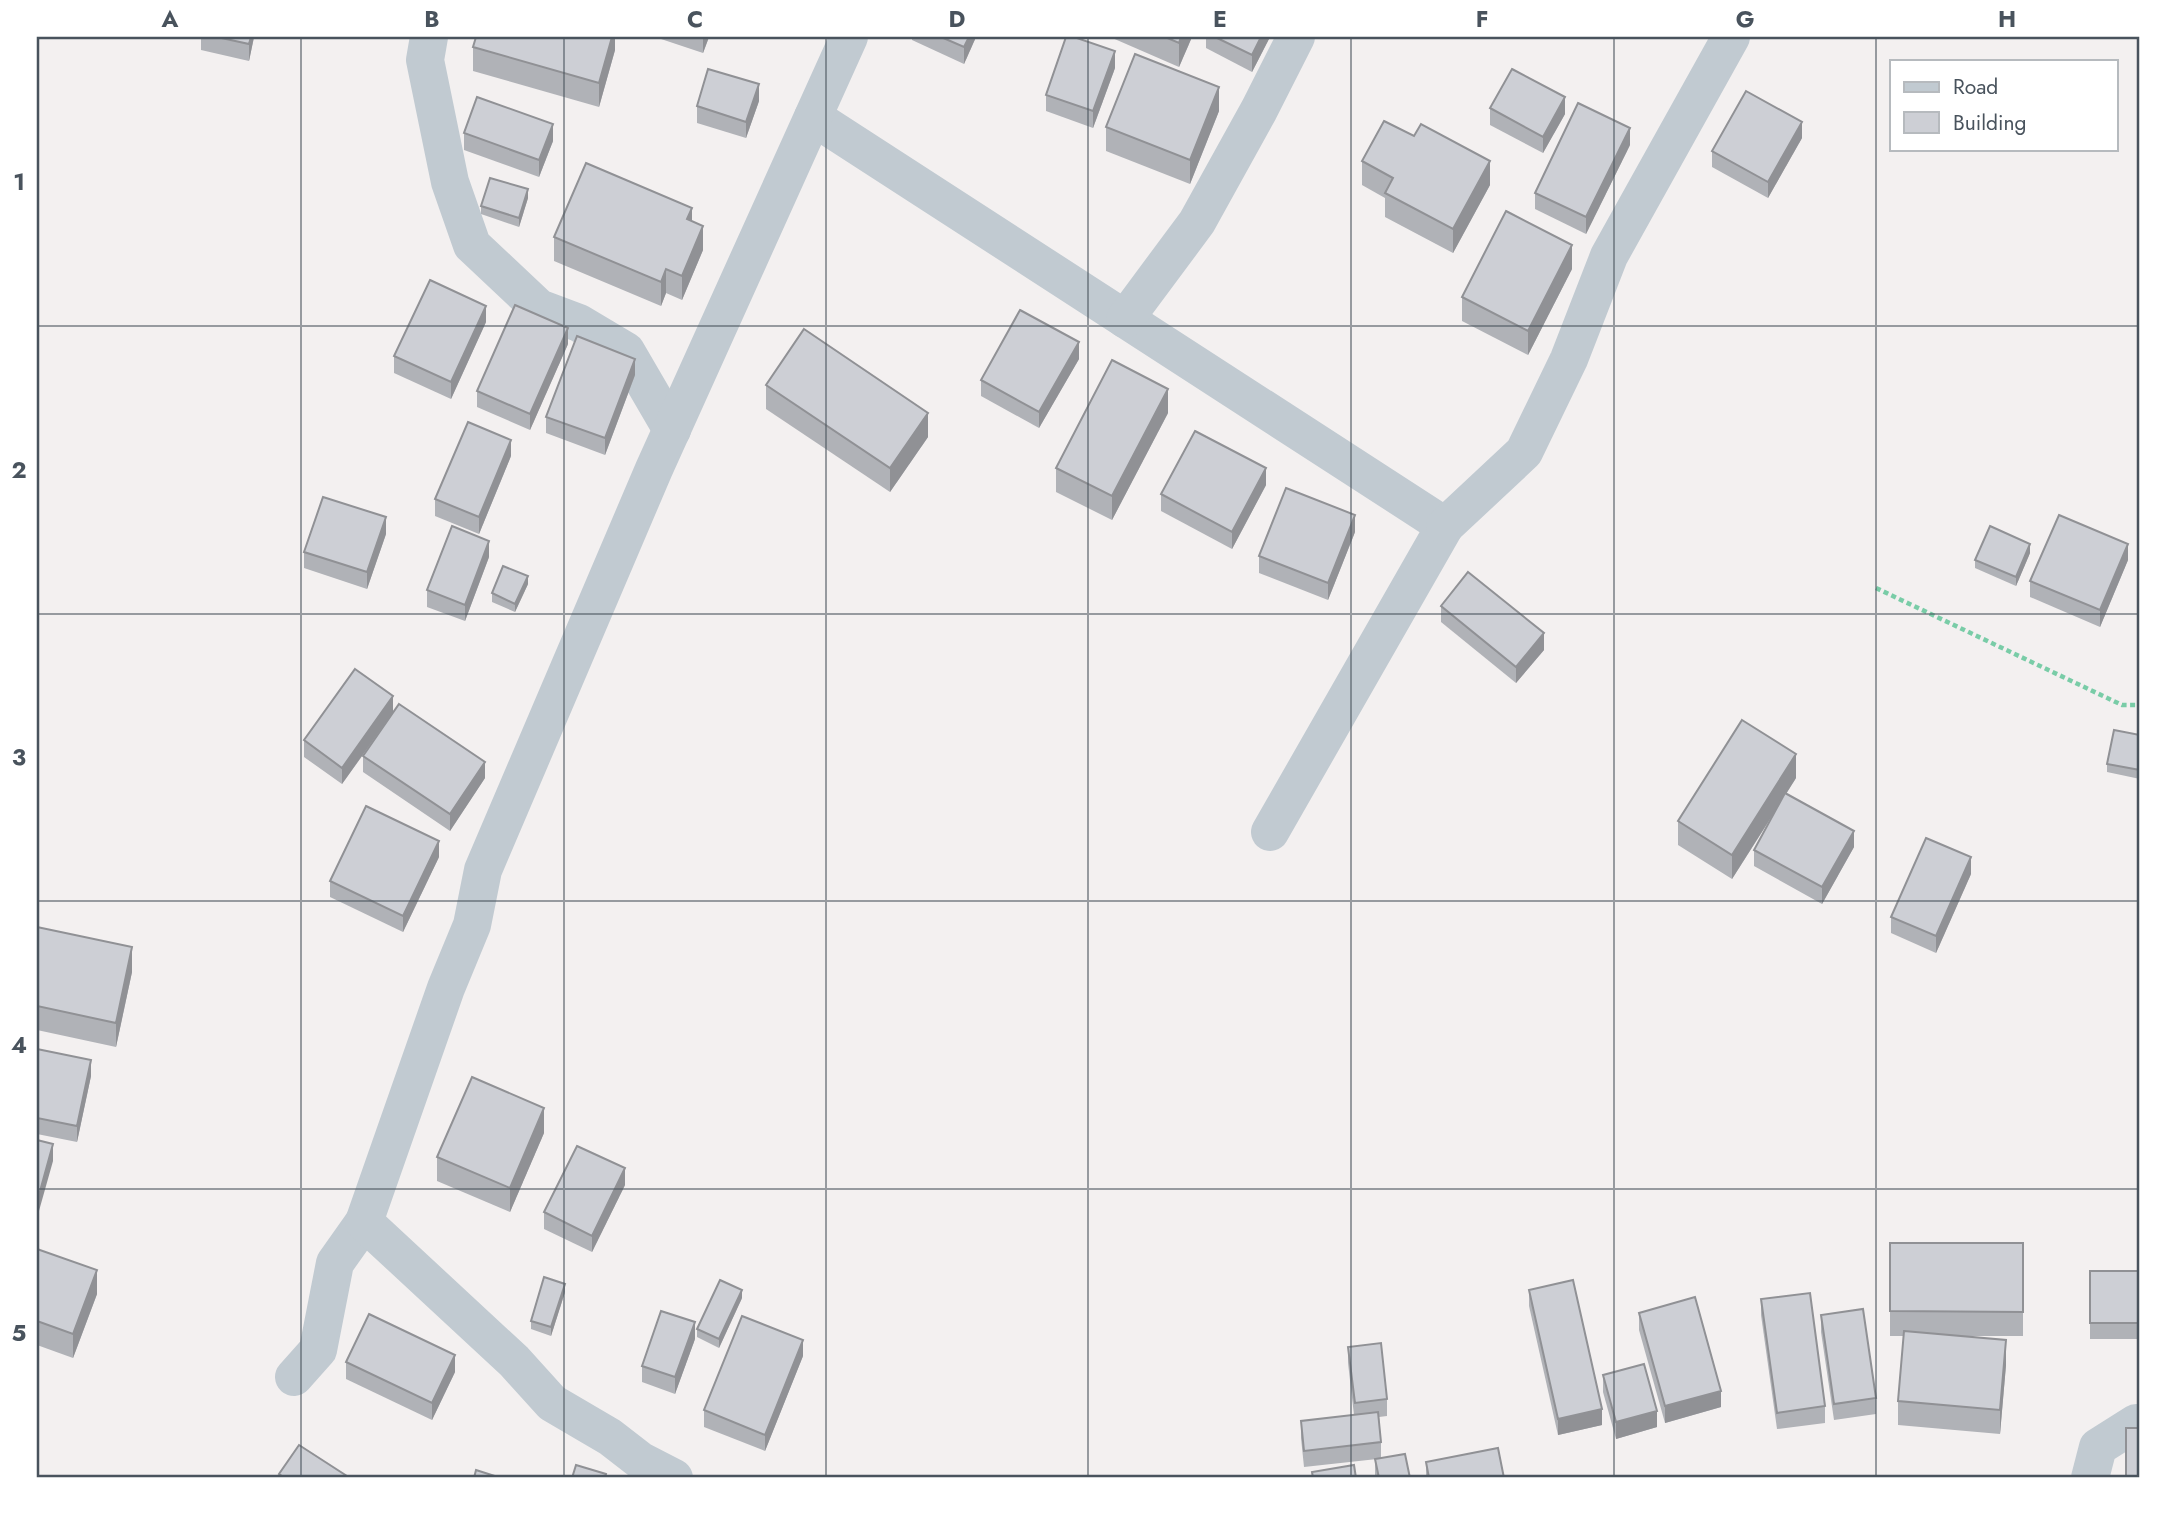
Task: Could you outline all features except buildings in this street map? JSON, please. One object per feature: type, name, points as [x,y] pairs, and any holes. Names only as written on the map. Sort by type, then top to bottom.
[{"type":"street","points":[[429,37],[425,60],[450,182],[472,246],[539,307],[579,323],[626,351],[672,430]]},
{"type":"street","points":[[294,1377],[318,1350],[335,1263],[365,1222],[446,988],[472,925],[482,870],[672,430],[849,37]]},
{"type":"street","points":[[1125,319],[1197,222],[1296,37]]},
{"type":"street","points":[[1270,832],[1445,526],[1524,452],[1569,359],[1609,256],[1731,37]]},
{"type":"street","points":[[813,117],[1445,526]]},
{"type":"street","points":[[365,1222],[513,1361],[552,1403],[610,1437],[641,1461],[674,1478]]},
{"type":"street","points":[[2090,1478],[2098,1447],[2140,1423]]},
{"type":"path","points":[[1876,588],[2122,705],[2140,705]]}]
